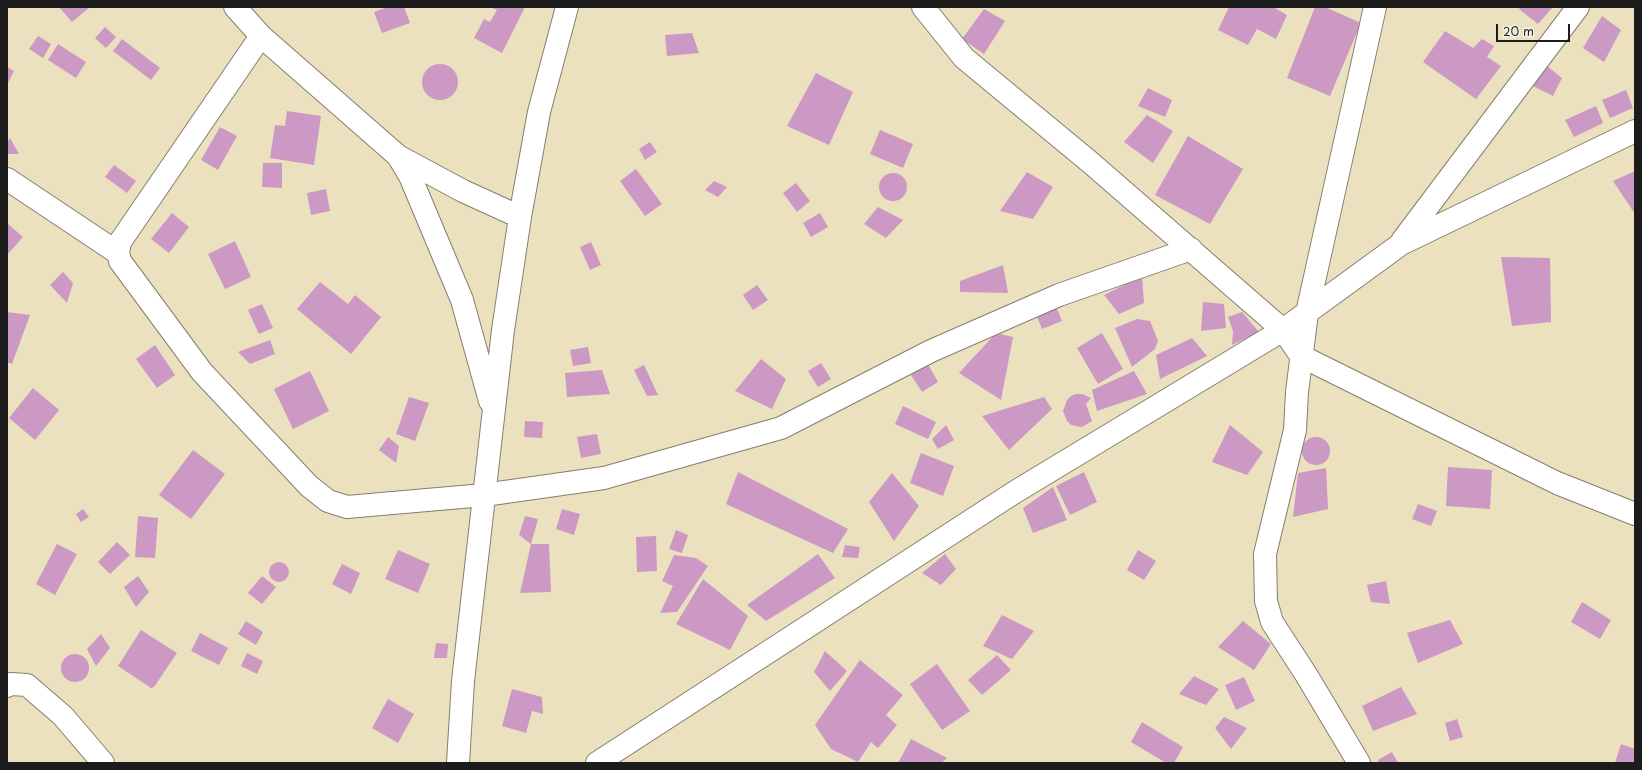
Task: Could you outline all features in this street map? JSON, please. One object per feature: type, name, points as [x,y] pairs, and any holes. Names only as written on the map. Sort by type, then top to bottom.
[{"type":"street","points":[[235,7],[262,36],[398,156],[463,191],[520,217]]},
{"type":"street","points":[[458,763],[463,681],[503,330],[520,217],[539,112],[567,7]]},
{"type":"street","points":[[923,7],[964,58],[1091,163],[1191,249],[1282,330],[1301,356],[1557,483],[1635,514]]},
{"type":"street","points":[[1359,763],[1307,676],[1272,622],[1266,601],[1265,554],[1295,430],[1301,356],[1307,313],[1375,7]]},
{"type":"street","points":[[1400,244],[1578,7]]},
{"type":"street","points":[[262,36],[120,242],[118,253],[120,261],[202,372],[309,486],[328,501],[347,507],[484,495],[604,478],[781,428],[931,351],[1059,294],[1191,249]]},
{"type":"street","points":[[597,763],[1015,492],[1282,330],[1400,244],[1635,131]]},
{"type":"street","points":[[398,156],[410,176],[462,300],[494,412]]},
{"type":"street","points":[[7,179],[118,253]]},
{"type":"street","points":[[7,686],[11,684],[27,685],[63,716],[103,763]]},
{"type":"building","points":[[59,7],[90,7],[72,22]]},
{"type":"building","points":[[388,7],[404,7],[410,23],[382,33],[374,12]]},
{"type":"building","points":[[490,7],[525,7],[502,53],[474,38],[484,19],[490,22],[497,10]]},
{"type":"building","points":[[1229,7],[1273,7],[1287,15],[1276,39],[1257,29],[1248,45],[1218,30]]},
{"type":"building","points":[[1315,7],[1325,7],[1361,23],[1330,96],[1287,78]]},
{"type":"building","points":[[1521,7],[1553,7],[1538,24],[1519,9]]},
{"type":"building","points":[[984,9],[1005,21],[984,54],[962,39]]},
{"type":"building","points":[[1602,16],[1621,30],[1604,62],[1583,48]]},
{"type":"building","points":[[105,27],[116,37],[106,48],[95,38]]},
{"type":"building","points":[[1445,31],[1473,48],[1482,39],[1494,46],[1487,57],[1501,66],[1476,99],[1423,62]]},
{"type":"building","points":[[692,33],[699,53],[667,56],[665,35]]},
{"type":"building","points":[[38,36],[51,44],[43,58],[29,49]]},
{"type":"building","points":[[122,39],[160,68],[151,80],[113,51]]},
{"type":"building","points":[[58,44],[86,62],[76,78],[48,60]]},
{"type":"building","points":[[440,64],[453,69],[458,82],[453,95],[440,100],[427,95],[422,82],[427,69]]},
{"type":"building","points":[[1546,65],[1562,78],[1553,96],[1533,86]]},
{"type":"building","points":[[7,67],[14,71],[7,85]]},
{"type":"building","points":[[816,73],[853,92],[829,145],[787,126]]},
{"type":"building","points":[[1148,88],[1172,100],[1165,117],[1138,106]]},
{"type":"building","points":[[1626,90],[1633,108],[1610,118],[1602,100]]},
{"type":"building","points":[[1596,106],[1603,123],[1574,137],[1565,120]]},
{"type":"building","points":[[287,111],[321,116],[314,165],[270,158],[275,125],[285,126]]},
{"type":"building","points":[[1147,115],[1173,131],[1153,163],[1124,142]]},
{"type":"building","points":[[220,127],[237,136],[218,170],[201,160]]},
{"type":"building","points":[[880,130],[913,144],[903,168],[870,154]]},
{"type":"building","points":[[1188,136],[1243,169],[1210,224],[1155,195]]},
{"type":"building","points":[[10,138],[19,154],[7,154],[7,143]]},
{"type":"building","points":[[650,142],[657,152],[645,160],[639,149]]},
{"type":"building","points":[[263,163],[282,163],[282,188],[262,187]]},
{"type":"building","points":[[114,165],[136,181],[127,193],[105,177]]},
{"type":"building","points":[[636,169],[662,204],[645,216],[620,181]]},
{"type":"building","points":[[1635,171],[1635,214],[1613,181]]},
{"type":"building","points":[[1027,172],[1053,187],[1033,219],[1000,211]]},
{"type":"building","points":[[893,173],[899,174],[903,177],[906,181],[906,193],[903,197],[899,200],[893,201],[887,200],[883,197],[880,193],[879,187],[880,181],[883,177],[887,174]]},
{"type":"building","points":[[714,181],[727,187],[718,197],[705,190]]},
{"type":"building","points":[[796,183],[810,201],[797,212],[783,193]]},
{"type":"building","points":[[326,189],[330,211],[311,215],[307,193]]},
{"type":"building","points":[[878,207],[903,220],[886,238],[864,224]]},
{"type":"building","points":[[172,213],[189,227],[169,253],[151,239]]},
{"type":"building","points":[[820,213],[828,227],[811,237],[803,223]]},
{"type":"building","points":[[7,223],[23,237],[7,255]]},
{"type":"building","points":[[235,241],[251,277],[225,289],[208,254]]},
{"type":"building","points":[[591,242],[601,265],[590,270],[580,247]]},
{"type":"building","points":[[1501,257],[1550,258],[1551,322],[1512,326]]},
{"type":"building","points":[[1003,265],[1008,293],[960,292],[960,281]]},
{"type":"building","points":[[63,272],[73,283],[67,303],[50,285]]},
{"type":"building","points":[[1142,276],[1144,303],[1119,314],[1104,295]]},
{"type":"building","points":[[320,282],[348,304],[355,295],[381,317],[351,354],[297,309]]},
{"type":"building","points":[[757,285],[768,300],[753,310],[743,295]]},
{"type":"building","points":[[1203,302],[1224,304],[1226,328],[1201,331]]},
{"type":"building","points":[[262,304],[273,328],[259,334],[248,310]]},
{"type":"building","points":[[1055,304],[1062,321],[1042,329],[1035,312]]},
{"type":"building","points":[[7,312],[30,315],[12,364],[7,362]]},
{"type":"building","points":[[1242,312],[1259,332],[1232,345],[1233,331],[1228,317]]},
{"type":"building","points":[[1137,319],[1150,321],[1158,341],[1155,349],[1132,367],[1115,328]]},
{"type":"building","points":[[996,333],[1013,337],[1001,400],[959,373]]},
{"type":"building","points":[[1102,333],[1123,369],[1098,384],[1077,348]]},
{"type":"building","points":[[1192,338],[1207,356],[1160,379],[1156,355]]},
{"type":"building","points":[[270,340],[275,354],[250,364],[238,352]]},
{"type":"building","points":[[155,345],[175,375],[157,388],[136,359]]},
{"type":"building","points":[[588,347],[591,363],[573,366],[570,350]]},
{"type":"building","points":[[761,359],[786,379],[772,409],[735,391]]},
{"type":"building","points":[[821,363],[831,379],[818,387],[808,371]]},
{"type":"building","points":[[928,364],[938,382],[922,392],[911,375]]},
{"type":"building","points":[[644,365],[658,395],[647,396],[634,370]]},
{"type":"building","points":[[602,370],[610,394],[567,397],[565,373]]},
{"type":"building","points":[[310,371],[329,411],[293,429],[274,389]]},
{"type":"building","points":[[1134,371],[1147,394],[1097,411],[1092,390]]},
{"type":"building","points":[[33,388],[59,410],[35,440],[9,418]]},
{"type":"building","points":[[1076,394],[1082,394],[1091,398],[1086,404],[1092,421],[1082,427],[1071,425],[1067,421],[1063,411],[1067,400]]},
{"type":"building","points":[[409,397],[429,403],[415,441],[396,434]]},
{"type":"building","points":[[1044,397],[1052,409],[1009,450],[982,416]]},
{"type":"building","points":[[903,406],[936,422],[928,439],[895,424]]},
{"type":"building","points":[[525,421],[543,422],[542,438],[524,437]]},
{"type":"building","points":[[946,425],[954,440],[938,449],[932,439]]},
{"type":"building","points":[[1230,425],[1263,452],[1247,475],[1212,462]]},
{"type":"building","points":[[597,434],[601,454],[581,458],[577,437]]},
{"type":"building","points":[[388,437],[399,446],[396,463],[379,450]]},
{"type":"building","points":[[1316,437],[1326,441],[1330,451],[1326,461],[1316,465],[1306,461],[1302,451],[1306,441]]},
{"type":"building","points":[[193,450],[225,474],[191,519],[159,495]]},
{"type":"building","points":[[921,453],[954,466],[943,496],[910,483]]},
{"type":"building","points":[[1448,467],[1492,470],[1490,509],[1446,506]]},
{"type":"building","points":[[1326,468],[1328,509],[1293,517],[1298,473]]},
{"type":"building","points":[[738,472],[848,529],[833,553],[726,504]]},
{"type":"building","points":[[1084,472],[1097,502],[1070,515],[1056,486]]},
{"type":"building","points":[[892,473],[919,506],[894,541],[869,502]]},
{"type":"building","points":[[1053,487],[1067,520],[1033,533],[1023,508]]},
{"type":"building","points":[[1418,504],[1437,511],[1431,526],[1412,519]]},
{"type":"building","points":[[83,509],[89,517],[81,522],[76,514]]},
{"type":"building","points":[[562,509],[580,514],[574,535],[556,529]]},
{"type":"building","points":[[138,516],[158,518],[155,558],[135,557]]},
{"type":"building","points":[[525,516],[538,519],[531,544],[519,535]]},
{"type":"building","points":[[676,530],[688,535],[682,553],[669,549]]},
{"type":"building","points":[[656,536],[657,571],[637,572],[636,537]]},
{"type":"building","points":[[117,542],[130,555],[110,574],[98,562]]},
{"type":"building","points":[[57,544],[77,554],[55,595],[36,584]]},
{"type":"building","points":[[531,544],[549,544],[551,592],[520,593]]},
{"type":"building","points":[[845,545],[860,547],[858,558],[842,557]]},
{"type":"building","points":[[398,550],[430,564],[418,593],[385,579]]},
{"type":"building","points":[[1138,550],[1156,561],[1144,580],[1127,570]]},
{"type":"building","points":[[818,554],[835,578],[766,621],[747,605]]},
{"type":"building","points":[[945,554],[956,569],[941,585],[922,573]]},
{"type":"building","points":[[674,555],[696,558],[708,566],[677,612],[660,613],[673,586],[662,581]]},
{"type":"building","points":[[279,562],[286,565],[289,572],[286,579],[279,582],[272,579],[269,572],[272,565]]},
{"type":"building","points":[[342,564],[360,573],[351,594],[332,584]]},
{"type":"building","points":[[138,576],[149,592],[136,607],[124,587]]},
{"type":"building","points":[[262,576],[276,587],[262,604],[248,593]]},
{"type":"building","points":[[703,579],[748,616],[730,650],[676,624]]},
{"type":"building","points":[[1386,581],[1390,604],[1371,602],[1367,585]]},
{"type":"building","points":[[1582,602],[1611,620],[1600,639],[1571,622]]},
{"type":"building","points":[[1002,615],[1034,631],[1012,659],[983,646]]},
{"type":"building","points":[[1450,620],[1463,644],[1418,663],[1407,633]]},
{"type":"building","points":[[246,621],[263,632],[256,645],[238,634]]},
{"type":"building","points":[[1243,621],[1271,644],[1254,670],[1218,647]]},
{"type":"building","points":[[141,630],[177,653],[154,687],[151,688],[118,666]]},
{"type":"building","points":[[200,633],[228,648],[219,665],[191,651]]},
{"type":"building","points":[[101,634],[110,648],[96,666],[87,649]]},
{"type":"building","points":[[436,643],[448,644],[447,658],[434,658]]},
{"type":"building","points":[[825,651],[847,671],[830,691],[814,672]]},
{"type":"building","points":[[247,653],[263,661],[257,674],[241,666]]},
{"type":"building","points":[[75,654],[85,658],[89,668],[85,678],[75,682],[65,678],[61,668],[65,658]]},
{"type":"building","points":[[997,655],[1011,670],[982,695],[968,680]]},
{"type":"building","points":[[860,660],[903,695],[886,715],[897,725],[878,748],[871,742],[858,762],[831,749],[815,725]]},
{"type":"building","points":[[937,664],[970,711],[942,730],[910,684]]},
{"type":"building","points":[[1194,676],[1219,689],[1206,705],[1179,694]]},
{"type":"building","points":[[1244,677],[1255,701],[1236,710],[1225,685]]},
{"type":"building","points":[[1401,687],[1417,714],[1373,731],[1362,706]]},
{"type":"building","points":[[512,689],[542,697],[543,714],[532,711],[526,733],[502,726]]},
{"type":"building","points":[[388,699],[414,714],[398,743],[372,728]]},
{"type":"building","points":[[1224,717],[1247,728],[1231,749],[1215,728]]},
{"type":"building","points":[[1457,719],[1463,737],[1450,741],[1445,723]]},
{"type":"building","points":[[1142,722],[1183,747],[1174,763],[1166,763],[1131,742]]},
{"type":"building","points":[[911,739],[947,758],[941,763],[898,763]]},
{"type":"building","points":[[1621,744],[1635,749],[1635,763],[1615,763]]},
{"type":"building","points":[[1392,752],[1398,763],[1379,763],[1378,760]]}]
